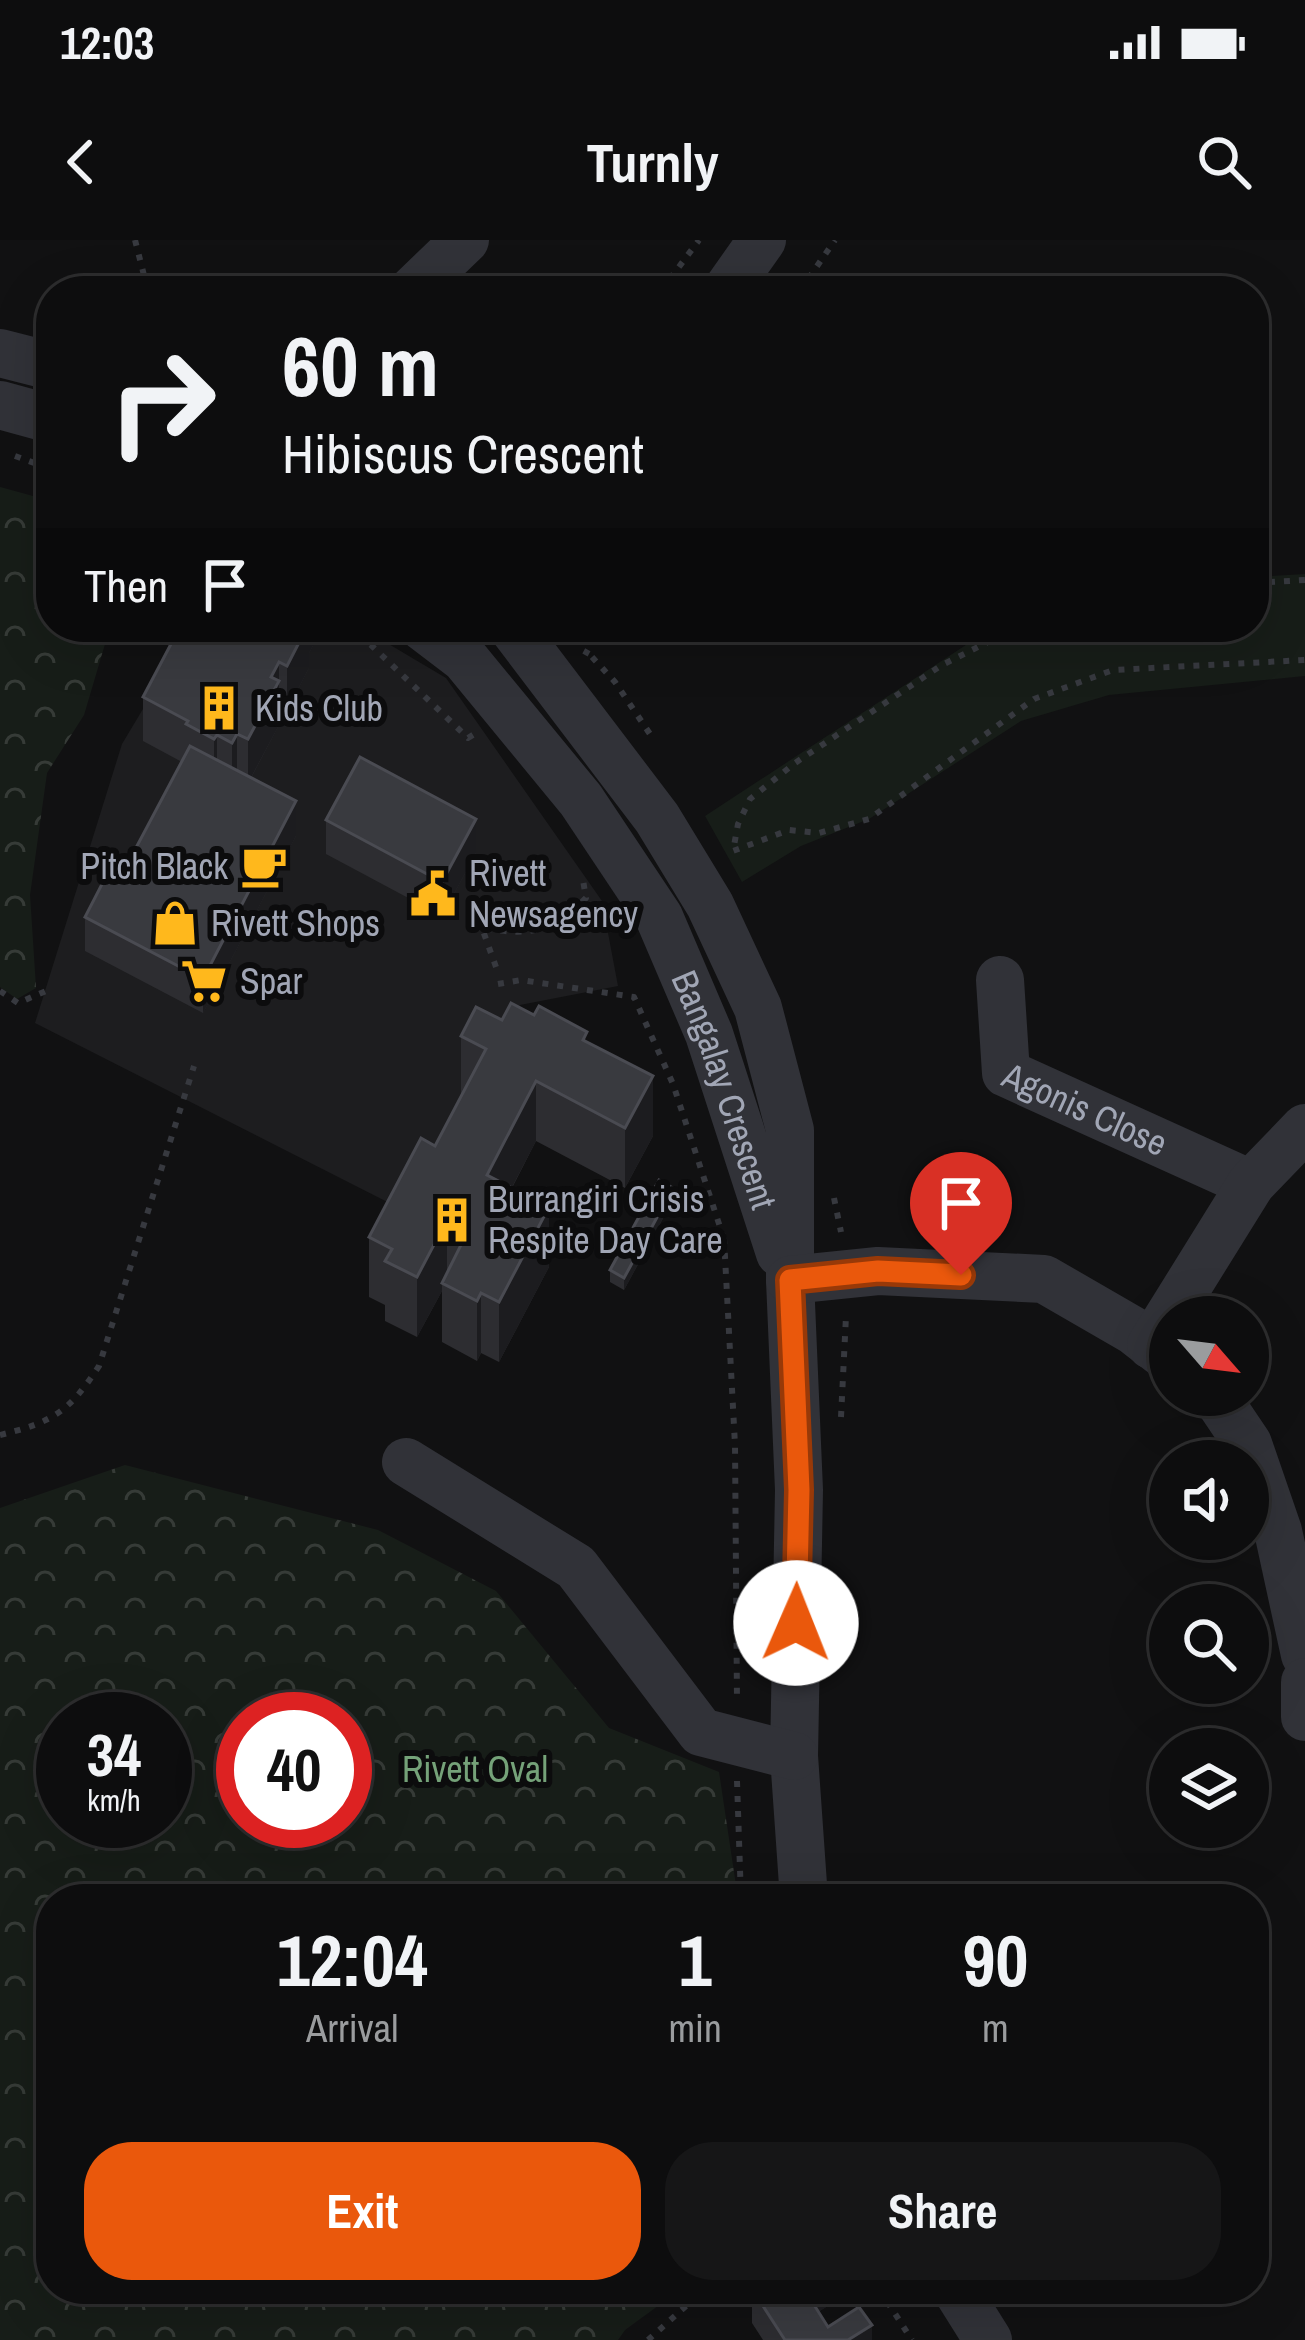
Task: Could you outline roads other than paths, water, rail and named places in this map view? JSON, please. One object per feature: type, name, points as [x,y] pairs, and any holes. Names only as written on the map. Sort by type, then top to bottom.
[{"type":"street","points":[[428,276],[465,240]]},
{"type":"street","points":[[737,276],[762,240]]},
{"type":"street","points":[[0,353],[36,362]]},
{"type":"street","points":[[0,405],[36,415]]},
{"type":"street","name":"Bangalay Crescent","points":[[460,642],[581,800],[659,917],[709,1034],[790,1280]]},
{"type":"street","name":"Bangalay Crescent","points":[[523,642],[657,818],[710,905],[758,1008],[790,1130],[790,1280],[799,1490],[794,1756],[803,1884]]},
{"type":"street","name":"Agonis Close","points":[[1000,980],[1006,1073],[1251,1184]]},
{"type":"street","points":[[1190,1296],[1251,1184],[1305,1128]]},
{"type":"street","points":[[790,1280],[878,1271],[1044,1279],[1149,1345]]},
{"type":"street","points":[[1229,1416],[1248,1444],[1278,1531],[1305,1655]]},
{"type":"street","points":[[406,1462],[577,1567],[701,1732],[794,1756]]},
{"type":"street","points":[[1305,1682],[1305,1717]]},
{"type":"street","points":[[965,2304],[988,2340]]},
{"type":"place","name":"Kids Club","points":[[219,708]]},
{"type":"place","name":"Pitch Black","points":[[264,866]]},
{"type":"place","name":"Rivett Newsagency","points":[[433,894]]},
{"type":"place","name":"Rivett Shops","points":[[175,923]]},
{"type":"place","name":"Spar","points":[[204,981]]},
{"type":"place","name":"Burrangiri Crisis Respite Day Care","points":[[452,1220]]},
{"type":"park label","name":"Rivett Oval","points":[[475,1769]]}]
